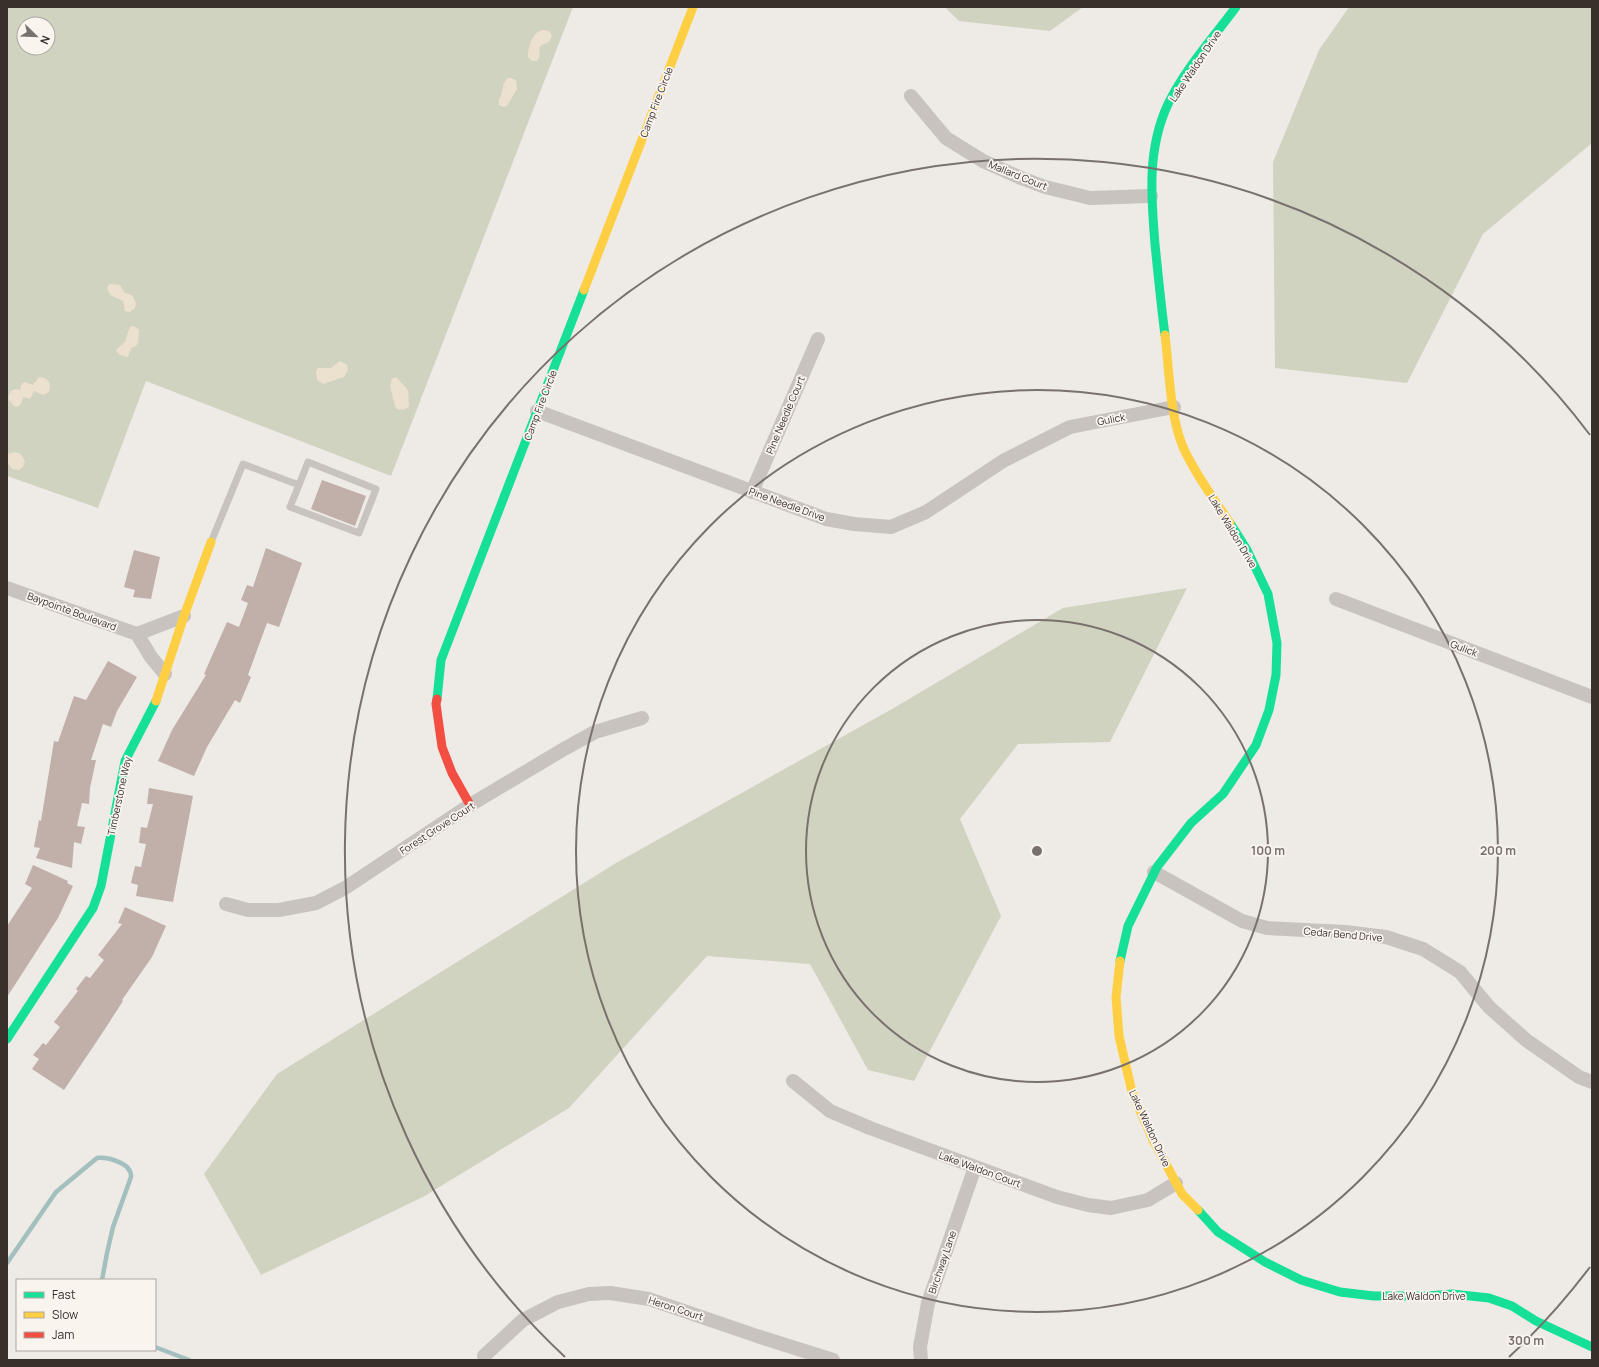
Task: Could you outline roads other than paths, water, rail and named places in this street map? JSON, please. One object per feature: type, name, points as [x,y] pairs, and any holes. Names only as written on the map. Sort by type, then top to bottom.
[{"type":"street","name":"Camp Fire Circle","points":[[470,805],[452,773],[442,747],[436,704],[441,660],[693,7]]},
{"type":"street","name":"Lake Waldon Drive","points":[[1236,7],[1185,76],[1169,102],[1161,122],[1154,151],[1151,184],[1160,296],[1175,422],[1183,447],[1200,477],[1247,550],[1268,594],[1277,643],[1276,675],[1270,703],[1256,746],[1223,794],[1191,823],[1154,872],[1128,926],[1120,957],[1116,997],[1119,1036],[1132,1092],[1153,1140],[1182,1194],[1218,1232],[1265,1262],[1301,1280],[1340,1292],[1374,1296],[1428,1296],[1452,1294],[1489,1298],[1512,1306],[1536,1321],[1592,1347]]},
{"type":"street","name":"Mallard Court","points":[[911,96],[946,138],[983,160],[1021,178],[1045,187],[1090,198],[1152,196]]},
{"type":"street","name":"Pine Needle Court","points":[[752,492],[818,339]]},
{"type":"street","name":"Gulick","points":[[1050,438],[1070,428],[1174,407]]},
{"type":"street","name":"Pine Needle Drive","points":[[537,411],[826,519],[854,524],[891,527],[926,512],[1003,461],[1050,438]]},
{"type":"street","name":"Timberstone Way","points":[[7,1039],[93,908],[101,886],[125,761],[158,696],[184,616],[211,542]]},
{"type":"street","name":"Baypointe Boulevard","points":[[7,588],[137,634]]},
{"type":"street","name":"Gulick","points":[[1336,599],[1592,697]]},
{"type":"street","points":[[165,674],[151,657],[137,634],[184,616]]},
{"type":"street","name":"Forest Grove Court","points":[[226,904],[248,910],[279,910],[316,903],[345,888],[470,805],[564,749],[595,732],[642,718]]},
{"type":"street","name":"Cedar Bend Drive","points":[[1154,872],[1242,921],[1266,928],[1345,932],[1386,937],[1423,949],[1460,972],[1489,1007],[1526,1040],[1579,1077],[1592,1082]]},
{"type":"street","name":"Lake Waldon Court","points":[[793,1081],[830,1111],[1057,1197],[1088,1205],[1111,1208],[1148,1200],[1176,1184]]},
{"type":"street","name":"Birchway Lane","points":[[921,1360],[920,1347],[928,1303],[975,1167]]},
{"type":"street","name":"Heron Court","points":[[484,1356],[523,1320],[558,1302],[589,1294],[610,1293],[649,1299],[833,1360]]},
{"type":"lane","points":[[308,462],[376,489],[359,533],[290,507],[299,485],[308,462]]},
{"type":"lane","points":[[211,542],[243,464],[299,485]]},
{"type":"waterway","points":[[7,1263],[56,1192],[97,1158],[102,1158],[113,1160],[124,1165],[128,1168],[131,1177],[113,1227],[102,1279]]},
{"type":"waterway","points":[[156,1347],[189,1360]]}]
